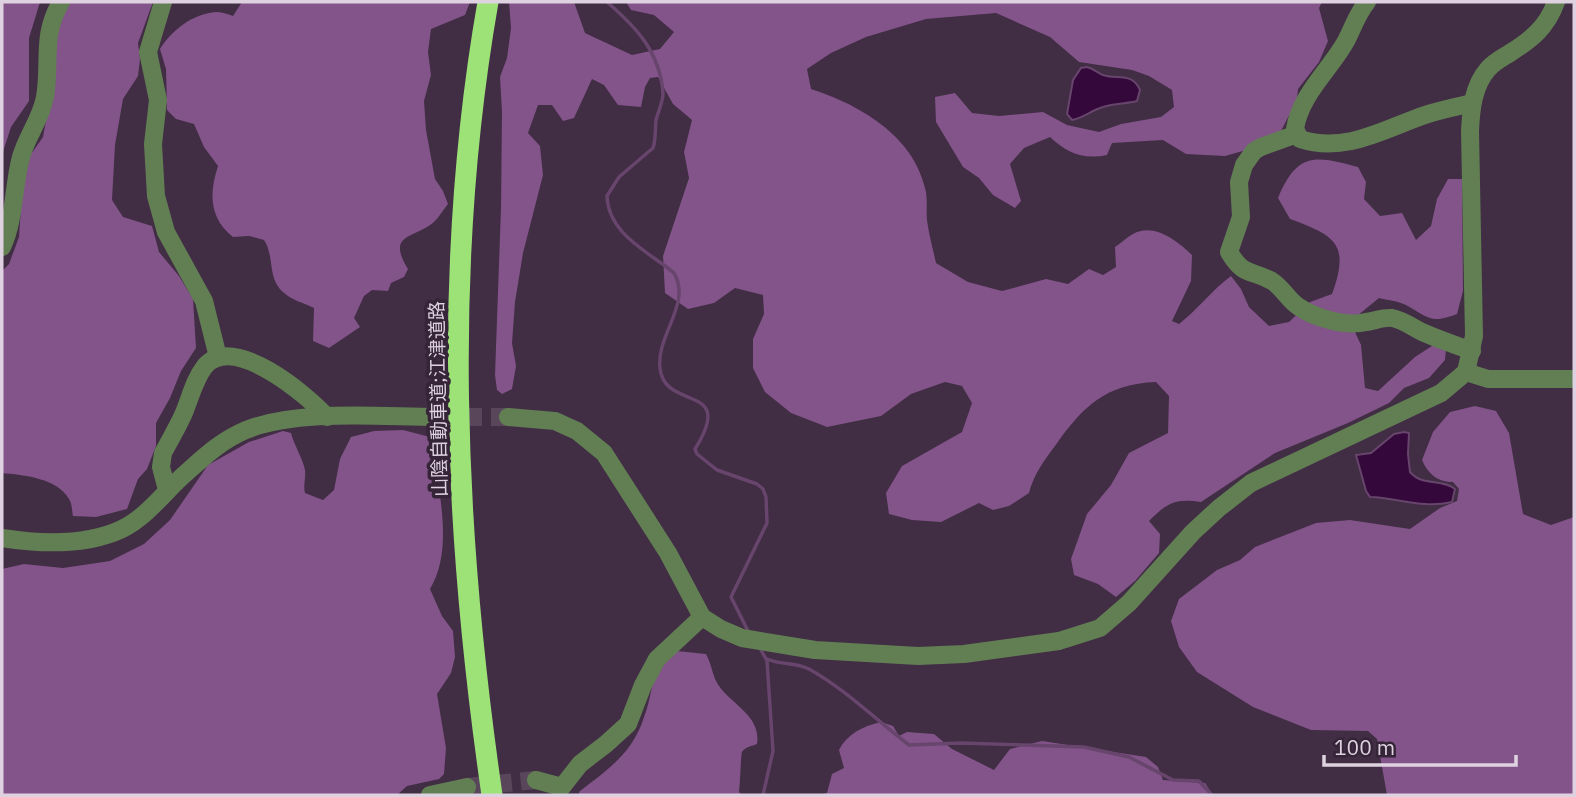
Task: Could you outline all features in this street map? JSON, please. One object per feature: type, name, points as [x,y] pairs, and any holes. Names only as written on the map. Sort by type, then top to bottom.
[{"type":"highway","name":"山陰自動車道;江津道路","points":[[487,6],[472,108],[460,236],[458,354],[460,479],[466,573],[480,716],[492,795]]},
{"type":"street","points":[[2,247],[8,234],[22,155],[36,126],[45,97],[47,34],[61,2]]},
{"type":"street","points":[[163,2],[148,52],[158,100],[153,144],[156,196],[166,232],[204,301],[218,357]]},
{"type":"street","points":[[1367,2],[1356,16],[1346,41],[1301,109],[1296,121],[1300,139],[1336,144],[1364,139],[1427,114],[1472,103]]},
{"type":"street","points":[[508,417],[555,421],[577,430],[604,453],[674,564],[702,617],[742,638],[815,650],[882,656],[964,654],[1074,637],[1100,628],[1116,617],[1193,532],[1251,484],[1441,393],[1466,372],[1474,336],[1470,131],[1472,103],[1488,68],[1536,36],[1556,2]]},
{"type":"street","points":[[1297,134],[1254,151],[1244,165],[1239,182],[1241,217],[1229,252],[1237,264],[1249,274],[1272,281],[1299,308],[1315,315],[1351,323],[1364,323],[1385,317],[1395,318],[1420,331],[1472,351]]},
{"type":"street","points":[[167,490],[162,476],[163,453],[200,373],[218,357],[248,360],[310,398],[327,417]]},
{"type":"street","points":[[1466,372],[1488,379],[1574,379]]},
{"type":"street","points":[[2,538],[44,543],[100,536],[123,528],[140,517],[215,446],[233,436],[270,423],[327,417],[437,417]]},
{"type":"street","points":[[536,780],[562,791],[580,764],[628,724],[642,685],[657,659],[702,617]]},
{"type":"street","points":[[441,794],[467,787]]},
{"type":"shaded area","points":[[2,2],[40,2],[29,38],[29,101],[11,127],[2,155]]},
{"type":"shaded area","points":[[68,2],[153,2],[138,43],[138,76],[123,99],[115,145],[112,200],[123,217],[152,226],[159,252],[179,276],[193,299],[196,348],[181,371],[156,423],[156,446],[147,469],[138,479],[127,509],[96,517],[73,516],[69,499],[64,492],[48,482],[2,473],[2,271],[9,264],[19,237],[23,178],[29,157],[43,137],[52,46]]},
{"type":"shaded area","points":[[242,2],[470,2],[465,15],[431,29],[428,52],[431,75],[424,101],[426,130],[435,179],[448,204],[434,222],[401,243],[402,257],[408,269],[404,277],[391,283],[388,291],[372,290],[364,296],[354,318],[360,327],[329,348],[313,341],[314,308],[290,297],[278,286],[264,240],[249,236],[233,237],[219,222],[212,195],[218,166],[204,147],[194,124],[176,119],[167,110],[166,69],[160,49],[170,35],[191,20],[216,12],[233,16]]},
{"type":"shaded area","points":[[509,2],[574,2],[585,33],[632,55],[660,49],[674,32],[654,15],[631,10],[626,2],[1322,2],[1319,8],[1328,41],[1319,62],[1298,89],[1297,100],[1281,131],[1250,149],[1225,156],[1186,154],[1163,140],[1112,143],[1107,155],[1090,157],[1069,151],[1050,137],[1024,148],[1010,164],[1021,201],[1015,208],[993,195],[979,178],[963,167],[936,122],[935,97],[955,93],[972,113],[999,116],[1043,112],[1067,125],[1099,132],[1121,124],[1161,117],[1174,107],[1172,90],[1149,76],[1132,70],[1079,62],[1050,37],[996,13],[926,19],[866,37],[831,53],[807,69],[811,89],[865,113],[896,137],[909,152],[919,169],[925,188],[927,220],[936,263],[968,282],[1002,291],[1046,279],[1068,284],[1089,269],[1103,275],[1116,267],[1115,247],[1131,235],[1149,230],[1157,232],[1180,244],[1192,255],[1191,281],[1172,321],[1179,324],[1231,276],[1241,289],[1249,307],[1269,326],[1289,322],[1310,302],[1332,294],[1339,264],[1339,253],[1335,244],[1318,231],[1290,219],[1278,198],[1292,172],[1300,165],[1319,159],[1358,167],[1366,182],[1364,199],[1380,216],[1402,213],[1416,240],[1431,226],[1437,199],[1448,179],[1462,179],[1463,291],[1457,314],[1441,319],[1430,318],[1403,304],[1379,298],[1357,316],[1355,332],[1361,345],[1365,388],[1378,391],[1415,357],[1435,344],[1446,348],[1445,360],[1429,378],[1404,388],[1389,403],[1275,453],[1201,502],[1172,503],[1161,510],[1149,521],[1160,534],[1159,553],[1135,581],[1116,597],[1098,584],[1074,575],[1071,559],[1087,514],[1111,485],[1129,453],[1168,433],[1169,396],[1156,382],[1123,387],[1097,400],[1086,409],[1065,432],[1043,463],[1029,493],[1009,506],[993,510],[979,503],[941,522],[912,520],[889,514],[886,493],[902,466],[962,432],[972,403],[962,386],[945,382],[911,394],[881,416],[827,427],[791,413],[765,392],[753,368],[753,339],[764,314],[763,295],[735,288],[714,303],[688,309],[665,293],[663,256],[689,178],[684,152],[692,120],[673,104],[658,77],[650,78],[645,87],[641,107],[618,105],[604,85],[592,79],[574,118],[563,121],[552,105],[538,105],[528,133],[540,146],[543,175],[523,253],[515,302],[512,343],[516,366],[512,389],[502,394],[497,390],[495,375],[501,208],[500,77],[507,58],[511,28]]},
{"type":"shaded area","points":[[1087,67],[1103,75],[1133,81],[1140,90],[1137,101],[1103,107],[1072,120],[1067,114],[1073,80],[1081,68]]},
{"type":"shaded area","points":[[1475,406],[1496,411],[1509,433],[1523,514],[1551,525],[1574,517],[1574,795],[1387,795],[1377,739],[1368,731],[1311,730],[1253,707],[1197,672],[1179,647],[1171,621],[1179,599],[1217,570],[1240,560],[1255,547],[1316,523],[1350,520],[1410,529],[1440,508],[1457,501],[1459,489],[1453,482],[1442,481],[1434,476],[1422,460],[1433,432],[1450,412]]},
{"type":"shaded area","points":[[403,430],[430,437],[435,451],[443,522],[441,557],[430,589],[442,616],[453,631],[455,657],[451,673],[437,694],[446,748],[444,774],[439,779],[407,786],[397,795],[2,795],[2,569],[24,564],[63,568],[110,561],[144,544],[170,520],[208,465],[249,442],[283,431],[291,433],[302,461],[305,470],[305,493],[323,500],[334,490],[340,459],[351,437],[374,431]]},
{"type":"shaded area","points":[[1409,433],[1410,472],[1415,477],[1455,489],[1452,502],[1421,504],[1370,497],[1356,455],[1371,453],[1394,434]]},
{"type":"shaded area","points":[[677,651],[706,654],[721,689],[754,725],[757,744],[742,752],[739,792],[742,795],[578,795],[631,745],[642,723],[655,677]]},
{"type":"shaded area","points":[[881,722],[893,726],[899,736],[907,732],[934,734],[952,749],[994,770],[1010,749],[1042,741],[1146,757],[1158,767],[1163,780],[1205,783],[1213,795],[820,795],[827,793],[832,774],[844,768],[839,750],[846,739],[862,728]]},
{"type":"waterway","points":[[607,2],[645,41],[661,78],[663,96],[656,120],[653,148],[619,177],[607,196],[609,209],[622,232],[674,273],[678,285],[676,308],[660,356],[664,381],[673,390],[695,400],[708,414],[706,428],[695,449],[697,454],[717,470],[757,484],[766,497],[767,523],[731,597],[748,631]]},
{"type":"waterway","points":[[761,650],[767,661],[773,751],[763,795]]},
{"type":"waterway","points":[[767,659],[809,669],[848,695],[909,745],[960,743],[1084,747],[1129,757],[1173,780],[1199,781],[1212,795]]},
{"type":"tunnel","points":[[437,417],[508,417]]},
{"type":"tunnel","points":[[467,787],[536,780]]}]
